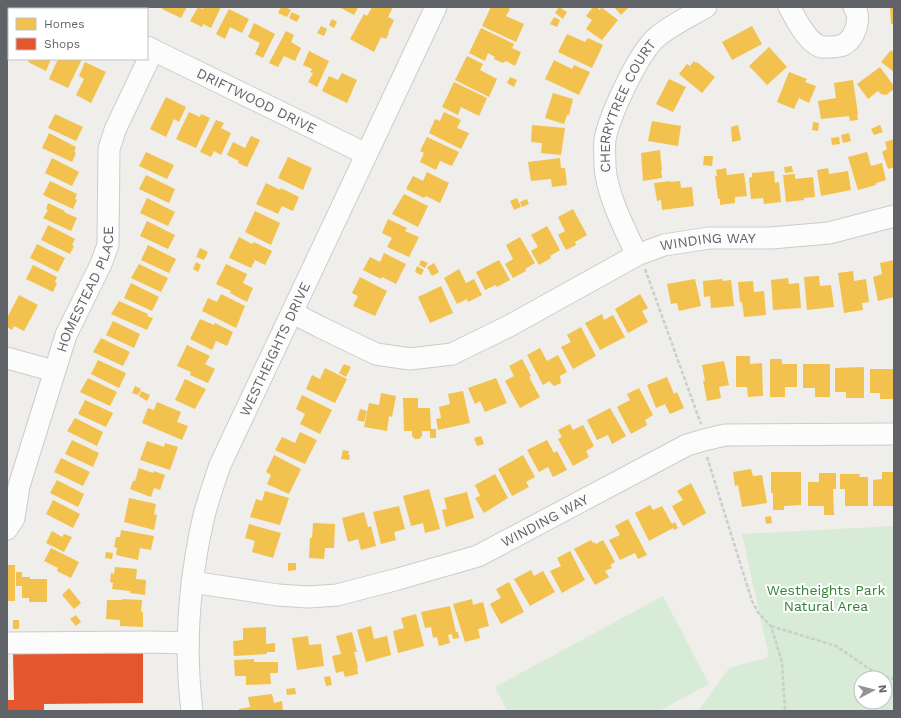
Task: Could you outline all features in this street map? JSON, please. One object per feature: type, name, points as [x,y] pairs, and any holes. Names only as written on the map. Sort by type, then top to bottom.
[{"type":"street","name":"WESTHEIGHTS DRIVE","points":[[192,711],[188,643],[192,582],[203,519],[220,465],[436,7]]},
{"type":"street","name":"CHERRYTREE COURT","points":[[637,255],[612,196],[605,168],[605,141],[613,114],[640,59],[656,38],[706,7]]},
{"type":"street","points":[[789,7],[809,39],[820,47],[834,47],[844,44],[851,37],[858,23],[856,10],[854,7]]},
{"type":"street","name":"DRIFTWOOD DRIVE","points":[[150,49],[366,154]]},
{"type":"street","name":"HOMESTEAD PLACE","points":[[7,529],[14,518],[19,486],[66,335],[101,264],[108,245],[109,149],[115,130],[145,60]]},
{"type":"street","name":"WINDING WAY","points":[[293,313],[376,354],[410,359],[452,354],[509,326],[637,255],[664,245],[709,238],[771,238],[829,233],[894,216]]},
{"type":"street","points":[[7,358],[54,371]]},
{"type":"street","name":"WINDING WAY","points":[[192,582],[270,594],[308,598],[337,595],[478,556],[687,446],[704,440],[726,435],[894,434]]},
{"type":"street","points":[[7,643],[188,643]]},
{"type":"path","points":[[637,255],[648,273],[702,425]]},
{"type":"path","points":[[707,454],[752,601],[759,614],[771,626],[836,646],[878,674],[894,679]]},
{"type":"path","points":[[771,626],[782,662],[785,711]]},
{"type":"green space","name":"Westheights Park Natural Area","points":[[894,526],[894,711],[698,711],[729,668],[769,657],[742,534]]},
{"type":"green space","points":[[663,596],[709,684],[659,711],[507,711],[495,687]]},
{"type":"building: Homes","points":[[163,7],[187,7],[181,18],[162,9]]},
{"type":"building: Homes","points":[[198,7],[203,9],[204,7],[221,7],[211,28],[203,24],[202,27],[190,21]]},
{"type":"building: Homes","points":[[281,7],[291,10],[287,17],[278,13]]},
{"type":"building: Homes","points":[[339,7],[358,7],[354,15]]},
{"type":"building: Homes","points":[[372,7],[393,7],[388,17],[394,20],[386,39],[381,37],[374,52],[350,39],[364,14],[367,16]]},
{"type":"building: Homes","points":[[491,7],[506,7],[510,9],[506,16],[524,24],[516,42],[482,26]]},
{"type":"building: Homes","points":[[559,7],[567,12],[563,19],[555,13]]},
{"type":"building: Homes","points":[[593,7],[600,10],[601,7],[618,20],[602,40],[586,29],[592,20],[586,16]]},
{"type":"building: Homes","points":[[614,7],[629,7],[621,15]]},
{"type":"building: Homes","points":[[890,7],[894,7],[894,24],[891,24]]},
{"type":"building: Homes","points":[[229,9],[249,19],[242,33],[230,27],[225,39],[216,34]]},
{"type":"building: Homes","points":[[292,12],[300,16],[297,22],[289,18]]},
{"type":"building: Homes","points":[[554,17],[560,20],[557,27],[550,24]]},
{"type":"building: Homes","points":[[332,19],[337,22],[334,28],[329,25]]},
{"type":"building: Homes","points":[[254,23],[275,34],[263,58],[255,54],[260,43],[248,37]]},
{"type":"building: Homes","points":[[321,26],[327,29],[324,36],[317,33]]},
{"type":"building: Homes","points":[[752,26],[762,44],[732,60],[722,42]]},
{"type":"building: Homes","points":[[481,28],[514,44],[512,48],[521,52],[515,66],[506,61],[503,63],[494,59],[495,57],[488,53],[485,61],[469,53]]},
{"type":"building: Homes","points":[[286,31],[294,35],[291,42],[301,48],[295,61],[284,56],[278,67],[269,63]]},
{"type":"building: Homes","points":[[567,34],[585,42],[588,38],[603,45],[592,68],[558,52]]},
{"type":"building: Homes","points":[[769,47],[787,67],[767,85],[749,66]]},
{"type":"building: Homes","points":[[891,50],[894,52],[894,72],[881,62]]},
{"type":"building: Homes","points":[[309,51],[329,61],[317,87],[308,82],[313,73],[310,72],[312,69],[303,65]]},
{"type":"building: Homes","points":[[467,56],[483,64],[480,70],[497,79],[489,97],[455,80]]},
{"type":"building: Homes","points":[[29,60],[51,60],[46,71],[28,62]]},
{"type":"building: Homes","points":[[58,60],[82,60],[68,88],[49,79]]},
{"type":"building: Homes","points":[[554,60],[572,69],[574,65],[590,72],[579,95],[545,79]]},
{"type":"building: Homes","points":[[694,61],[715,77],[702,93],[679,74],[687,64],[690,66]]},
{"type":"building: Homes","points":[[85,62],[106,72],[91,103],[76,95],[84,79],[79,76]]},
{"type":"building: Homes","points":[[880,67],[894,86],[894,89],[886,95],[881,94],[878,91],[868,99],[857,84]]},
{"type":"building: Homes","points":[[789,72],[807,79],[805,82],[816,86],[809,103],[799,98],[794,109],[777,102]]},
{"type":"building: Homes","points":[[342,73],[357,80],[347,103],[322,91],[329,76],[338,80]]},
{"type":"building: Homes","points":[[510,77],[517,80],[514,87],[507,83]]},
{"type":"building: Homes","points":[[669,79],[686,87],[673,112],[656,104]]},
{"type":"building: Homes","points":[[853,80],[858,120],[850,121],[849,116],[821,119],[818,101],[836,98],[834,83]]},
{"type":"building: Homes","points":[[454,82],[487,98],[479,116],[461,107],[458,115],[442,107]]},
{"type":"building: Homes","points":[[553,93],[573,99],[569,115],[567,115],[564,124],[545,118]]},
{"type":"building: Homes","points":[[166,97],[186,107],[179,122],[174,119],[166,137],[150,129]]},
{"type":"building: Homes","points":[[189,112],[200,117],[201,114],[210,118],[196,148],[176,139]]},
{"type":"building: Homes","points":[[444,112],[461,120],[457,128],[469,133],[461,149],[429,133],[435,119],[440,121]]},
{"type":"building: Homes","points":[[55,114],[83,127],[76,141],[48,128]]},
{"type":"building: Homes","points":[[216,120],[224,123],[221,128],[231,133],[221,155],[214,151],[211,157],[200,152]]},
{"type":"building: Homes","points":[[652,121],[681,126],[678,146],[648,141]]},
{"type":"building: Homes","points":[[813,122],[819,123],[818,131],[812,130]]},
{"type":"building: Homes","points":[[532,125],[565,128],[561,155],[541,153],[542,143],[531,142]]},
{"type":"building: Homes","points":[[738,125],[741,140],[732,142],[731,127]]},
{"type":"building: Homes","points":[[880,125],[883,132],[874,135],[871,129]]},
{"type":"building: Homes","points":[[49,133],[76,147],[74,152],[76,153],[72,162],[42,148]]},
{"type":"building: Homes","points":[[849,133],[851,141],[843,143],[841,135]]},
{"type":"building: Homes","points":[[251,136],[260,140],[247,167],[238,163],[239,161],[227,155],[233,142],[245,148]]},
{"type":"building: Homes","points":[[427,137],[459,152],[452,166],[440,161],[436,170],[420,162],[424,153],[420,151]]},
{"type":"building: Homes","points":[[839,137],[840,144],[832,145],[831,138]]},
{"type":"building: Homes","points":[[894,139],[894,167],[888,169],[882,152],[887,149],[885,142]]},
{"type":"building: Homes","points":[[660,150],[662,178],[643,181],[641,153]]},
{"type":"building: Homes","points":[[146,152],[174,165],[167,179],[139,166]]},
{"type":"building: Homes","points":[[867,152],[871,166],[882,163],[886,180],[876,183],[876,185],[858,190],[848,157]]},
{"type":"building: Homes","points":[[704,156],[713,156],[712,166],[703,165]]},
{"type":"building: Homes","points":[[288,157],[312,168],[303,190],[278,178]]},
{"type":"building: Homes","points":[[52,158],[79,172],[72,186],[45,173]]},
{"type":"building: Homes","points":[[560,158],[561,168],[565,168],[567,185],[552,187],[551,179],[531,181],[528,162]]},
{"type":"building: Homes","points":[[792,166],[793,172],[785,173],[784,167]]},
{"type":"building: Homes","points":[[726,168],[727,175],[744,173],[747,196],[735,197],[735,203],[720,205],[715,176],[717,176],[716,170]]},
{"type":"building: Homes","points":[[828,168],[829,174],[848,171],[851,190],[821,196],[817,170]]},
{"type":"building: Homes","points":[[774,171],[775,183],[779,182],[781,202],[764,204],[763,198],[751,199],[749,178],[752,177],[752,173]]},
{"type":"building: Homes","points":[[427,172],[449,183],[440,203],[426,196],[424,198],[406,189],[413,176],[423,181]]},
{"type":"building: Homes","points":[[795,174],[795,179],[813,177],[815,197],[786,202],[783,175]]},
{"type":"building: Homes","points":[[146,175],[175,189],[169,203],[139,189]]},
{"type":"building: Homes","points":[[50,181],[77,194],[75,199],[77,200],[73,209],[43,195]]},
{"type":"building: Homes","points":[[680,181],[681,188],[692,187],[694,206],[662,210],[661,200],[657,201],[654,183]]},
{"type":"building: Homes","points":[[266,183],[280,190],[281,188],[299,197],[293,211],[282,206],[278,214],[256,204]]},
{"type":"building: Homes","points":[[404,194],[428,206],[418,227],[392,214]]},
{"type":"building: Homes","points":[[147,198],[175,212],[168,226],[140,213]]},
{"type":"building: Homes","points":[[517,198],[521,207],[514,210],[510,201]]},
{"type":"building: Homes","points":[[527,199],[529,204],[522,207],[520,202]]},
{"type":"building: Homes","points":[[48,203],[77,218],[71,231],[43,218],[48,210],[46,209]]},
{"type":"building: Homes","points":[[573,209],[587,235],[575,242],[576,245],[566,250],[558,235],[565,231],[558,217]]},
{"type":"building: Homes","points":[[255,211],[280,223],[271,245],[245,232]]},
{"type":"building: Homes","points":[[388,219],[407,228],[405,231],[419,237],[409,257],[387,247],[392,238],[382,233]]},
{"type":"building: Homes","points":[[147,221],[175,235],[168,249],[140,236]]},
{"type":"building: Homes","points":[[48,225],[75,239],[72,245],[74,246],[70,254],[41,240]]},
{"type":"building: Homes","points":[[547,226],[560,250],[550,256],[551,258],[539,265],[531,251],[538,247],[531,235]]},
{"type":"building: Homes","points":[[239,237],[252,244],[254,242],[272,251],[265,265],[255,260],[251,268],[229,258]]},
{"type":"building: Homes","points":[[520,237],[535,263],[525,269],[526,271],[513,278],[505,264],[513,259],[506,245]]},
{"type":"building: Homes","points":[[37,244],[65,258],[58,272],[30,258]]},
{"type":"building: Homes","points":[[148,245],[176,259],[169,273],[141,260]]},
{"type":"building: Homes","points":[[200,248],[208,252],[204,260],[196,257]]},
{"type":"building: Homes","points":[[384,253],[406,264],[396,284],[382,277],[381,279],[363,270],[370,257],[380,262]]},
{"type":"building: Homes","points":[[421,260],[428,263],[425,268],[419,265]]},
{"type":"building: Homes","points":[[499,260],[510,280],[497,287],[496,285],[485,290],[476,272]]},
{"type":"building: Homes","points":[[894,260],[894,297],[878,301],[873,277],[882,274],[880,263]]},
{"type":"building: Homes","points":[[196,262],[201,265],[198,272],[193,269]]},
{"type":"building: Homes","points":[[434,263],[439,272],[432,276],[427,267]]},
{"type":"building: Homes","points":[[139,264],[168,278],[161,292],[131,278]]},
{"type":"building: Homes","points":[[226,264],[247,274],[243,283],[253,288],[247,302],[230,293],[231,291],[216,284]]},
{"type":"building: Homes","points":[[33,265],[57,277],[55,282],[57,283],[53,292],[26,279]]},
{"type":"building: Homes","points":[[417,266],[424,270],[421,275],[415,272]]},
{"type":"building: Homes","points":[[459,269],[466,283],[474,279],[482,295],[468,302],[467,299],[457,304],[444,278]]},
{"type":"building: Homes","points":[[853,271],[854,281],[866,279],[869,302],[862,303],[863,310],[844,313],[838,273]]},
{"type":"building: Homes","points":[[819,276],[820,286],[831,285],[834,307],[807,310],[804,277]]},
{"type":"building: Homes","points":[[360,277],[387,291],[375,316],[353,306],[358,296],[352,293]]},
{"type":"building: Homes","points":[[788,278],[789,284],[799,283],[801,308],[773,310],[771,280]]},
{"type":"building: Homes","points":[[695,279],[701,306],[679,311],[677,303],[671,304],[667,284]]},
{"type":"building: Homes","points":[[722,279],[723,281],[731,280],[734,306],[711,308],[710,296],[704,297],[703,281]]},
{"type":"building: Homes","points":[[753,281],[754,292],[764,291],[766,315],[744,317],[742,302],[740,302],[738,282]]},
{"type":"building: Homes","points":[[131,283],[159,297],[152,311],[124,298]]},
{"type":"building: Homes","points":[[441,286],[453,313],[430,323],[418,297]]},
{"type":"building: Homes","points":[[221,294],[245,306],[236,328],[202,311],[208,298],[217,302]]},
{"type":"building: Homes","points":[[640,294],[648,308],[642,311],[648,322],[628,333],[615,309]]},
{"type":"building: Homes","points":[[19,295],[38,305],[24,331],[14,326],[12,330],[7,327],[7,318]]},
{"type":"building: Homes","points":[[119,301],[148,314],[147,316],[153,318],[147,330],[111,314]]},
{"type":"building: Homes","points":[[602,314],[604,320],[613,315],[625,337],[600,350],[585,323]]},
{"type":"building: Homes","points":[[200,319],[214,325],[215,323],[233,332],[227,346],[216,341],[212,350],[190,339]]},
{"type":"building: Homes","points":[[113,321],[140,334],[134,348],[106,335]]},
{"type":"building: Homes","points":[[581,327],[596,356],[573,369],[561,347],[571,342],[567,335]]},
{"type":"building: Homes","points":[[101,338],[130,352],[123,366],[93,352]]},
{"type":"building: Homes","points":[[187,345],[210,356],[205,364],[215,369],[208,383],[190,375],[191,372],[177,366]]},
{"type":"building: Homes","points":[[540,348],[547,361],[558,355],[567,372],[560,376],[561,383],[554,386],[549,381],[543,385],[527,355]]},
{"type":"building: Homes","points":[[736,356],[750,356],[750,364],[762,363],[763,396],[748,397],[747,387],[736,387]]},
{"type":"building: Homes","points":[[522,359],[531,376],[529,377],[540,397],[520,408],[505,381],[514,376],[509,366]]},
{"type":"building: Homes","points":[[770,359],[782,359],[782,364],[797,364],[797,387],[785,387],[785,397],[770,397]]},
{"type":"building: Homes","points":[[98,360],[126,373],[119,388],[91,374]]},
{"type":"building: Homes","points":[[724,361],[729,385],[719,387],[721,398],[707,401],[703,381],[705,381],[702,365]]},
{"type":"building: Homes","points":[[344,364],[351,367],[346,377],[339,373]]},
{"type":"building: Homes","points":[[803,364],[830,364],[830,397],[815,397],[815,388],[803,388]]},
{"type":"building: Homes","points":[[864,367],[864,398],[846,398],[846,392],[835,392],[835,368]]},
{"type":"building: Homes","points":[[325,368],[347,379],[335,403],[306,389],[312,375],[320,379]]},
{"type":"building: Homes","points":[[870,369],[894,369],[894,399],[880,399],[880,393],[870,393]]},
{"type":"building: Homes","points":[[667,377],[674,394],[677,392],[684,408],[670,414],[665,404],[656,408],[647,385]]},
{"type":"building: Homes","points":[[88,378],[117,392],[110,406],[80,392]]},
{"type":"building: Homes","points":[[496,378],[507,403],[485,412],[480,401],[475,404],[468,388]]},
{"type":"building: Homes","points":[[185,379],[206,389],[195,409],[175,400]]},
{"type":"building: Homes","points":[[135,386],[141,389],[138,395],[132,393]]},
{"type":"building: Homes","points":[[639,388],[653,415],[645,420],[647,425],[631,434],[617,407],[630,400],[627,394]]},
{"type":"building: Homes","points":[[141,391],[150,395],[147,401],[139,396]]},
{"type":"building: Homes","points":[[463,391],[470,423],[438,430],[436,419],[441,418],[439,407],[450,404],[448,394]]},
{"type":"building: Homes","points":[[381,393],[396,396],[392,417],[389,416],[387,431],[364,427],[369,403],[379,405]]},
{"type":"building: Homes","points":[[302,395],[332,410],[320,434],[300,424],[305,414],[296,409]]},
{"type":"building: Homes","points":[[403,398],[418,398],[418,408],[430,408],[431,429],[436,429],[436,438],[430,438],[430,431],[422,431],[422,436],[419,439],[415,439],[412,436],[412,431],[404,431]]},
{"type":"building: Homes","points":[[85,400],[113,413],[106,427],[78,414]]},
{"type":"building: Homes","points":[[157,402],[181,412],[177,422],[188,426],[182,440],[142,423],[148,408],[154,410]]},
{"type":"building: Homes","points":[[610,408],[626,436],[612,444],[608,435],[597,440],[587,420]]},
{"type":"building: Homes","points":[[360,409],[367,411],[364,422],[357,420]]},
{"type":"building: Homes","points":[[75,418],[103,432],[97,446],[67,431]]},
{"type":"building: Homes","points":[[570,424],[573,430],[583,425],[594,446],[586,451],[589,457],[573,466],[558,439],[562,437],[558,430]]},
{"type":"building: Homes","points":[[300,432],[317,440],[305,464],[275,450],[282,437],[295,443]]},
{"type":"building: Homes","points":[[481,436],[484,444],[477,446],[474,438]]},
{"type":"building: Homes","points":[[72,440],[99,453],[93,467],[65,454]]},
{"type":"building: Homes","points":[[547,440],[554,453],[557,451],[567,470],[553,477],[548,467],[539,472],[527,450]]},
{"type":"building: Homes","points":[[147,441],[164,447],[165,443],[178,447],[170,470],[140,460]]},
{"type":"building: Homes","points":[[343,450],[349,451],[349,460],[341,459]]},
{"type":"building: Homes","points":[[274,455],[301,469],[289,494],[267,484],[271,475],[266,472]]},
{"type":"building: Homes","points":[[523,455],[535,477],[526,482],[529,487],[512,496],[498,469]]},
{"type":"building: Homes","points":[[61,458],[90,472],[83,486],[54,472]]},
{"type":"building: Homes","points":[[139,468],[165,475],[160,490],[154,488],[151,497],[130,489],[133,481],[135,481]]},
{"type":"building: Homes","points":[[751,469],[753,476],[762,475],[767,503],[742,507],[738,485],[735,486],[733,472]]},
{"type":"building: Homes","points":[[771,472],[801,472],[801,505],[784,506],[784,510],[773,510]]},
{"type":"building: Homes","points":[[882,472],[894,472],[894,506],[873,506],[873,480],[882,479]]},
{"type":"building: Homes","points":[[819,473],[836,473],[836,489],[833,489],[834,515],[824,515],[824,506],[808,506],[808,482],[819,482]]},
{"type":"building: Homes","points":[[495,474],[508,498],[484,513],[475,498],[480,496],[475,485]]},
{"type":"building: Homes","points":[[840,474],[860,474],[859,477],[868,477],[868,506],[845,506],[845,489],[840,489]]},
{"type":"building: Homes","points":[[57,480],[84,494],[78,507],[50,493]]},
{"type":"building: Homes","points":[[691,483],[706,513],[683,526],[672,506],[683,500],[677,491]]},
{"type":"building: Homes","points":[[429,489],[440,529],[425,533],[423,523],[411,526],[403,496]]},
{"type":"building: Homes","points":[[265,491],[289,498],[280,525],[250,517],[256,499],[262,501]]},
{"type":"building: Homes","points":[[467,492],[474,518],[446,527],[442,510],[447,509],[444,498]]},
{"type":"building: Homes","points":[[129,498],[156,504],[154,514],[157,515],[154,530],[124,522]]},
{"type":"building: Homes","points":[[53,500],[80,514],[73,528],[46,514]]},
{"type":"building: Homes","points":[[650,505],[653,510],[662,506],[672,524],[675,522],[678,528],[674,530],[673,528],[649,541],[635,513]]},
{"type":"building: Homes","points":[[399,506],[405,529],[394,532],[396,540],[381,544],[373,512]]},
{"type":"building: Homes","points":[[364,512],[368,527],[371,526],[376,546],[361,550],[358,539],[348,542],[342,518]]},
{"type":"building: Homes","points":[[771,516],[772,523],[766,524],[765,517]]},
{"type":"building: Homes","points":[[628,519],[647,555],[638,559],[635,553],[620,560],[609,540],[620,535],[615,526]]},
{"type":"building: Homes","points":[[313,523],[335,524],[334,548],[325,548],[324,559],[309,558],[310,538],[312,538]]},
{"type":"building: Homes","points":[[249,524],[281,533],[273,558],[252,552],[255,541],[245,538]]},
{"type":"building: Homes","points":[[121,530],[154,536],[151,550],[140,548],[138,560],[116,555],[117,548],[114,547],[116,537],[120,537]]},
{"type":"building: Homes","points":[[52,531],[62,537],[64,534],[72,537],[64,552],[46,543]]},
{"type":"building: Homes","points":[[591,540],[596,544],[603,540],[615,562],[610,565],[612,568],[605,571],[609,577],[595,585],[574,549]]},
{"type":"building: Homes","points":[[51,548],[79,562],[71,578],[57,571],[58,568],[44,561]]},
{"type":"building: Homes","points":[[570,551],[585,580],[562,593],[550,571],[561,566],[557,558]]},
{"type":"building: Homes","points":[[106,552],[113,553],[112,559],[105,558]]},
{"type":"building: Homes","points":[[288,563],[296,563],[296,570],[288,571]]},
{"type":"building: Homes","points":[[8,565],[15,565],[15,601],[7,601]]},
{"type":"building: Homes","points":[[115,567],[137,569],[136,579],[146,580],[145,595],[130,593],[130,591],[112,589],[113,583],[110,582],[111,573],[114,574]]},
{"type":"building: Homes","points":[[531,570],[534,576],[543,571],[555,592],[530,606],[514,579]]},
{"type":"building: Homes","points":[[16,572],[22,572],[22,577],[30,577],[30,579],[47,579],[47,602],[29,602],[29,598],[22,598],[22,586],[16,586]]},
{"type":"building: Homes","points":[[509,582],[524,612],[501,624],[490,604],[501,598],[496,589]]},
{"type":"building: Homes","points":[[69,588],[81,603],[74,609],[62,595]]},
{"type":"building: Homes","points":[[472,599],[473,605],[483,602],[489,626],[478,629],[480,638],[465,642],[453,604]]},
{"type":"building: Homes","points":[[107,600],[142,600],[141,612],[143,612],[143,627],[120,626],[120,620],[106,619]]},
{"type":"building: Homes","points":[[450,606],[456,632],[458,632],[459,638],[453,639],[452,634],[448,635],[450,643],[439,646],[437,637],[433,638],[431,627],[425,628],[421,612]]},
{"type":"building: Homes","points":[[416,614],[424,646],[398,653],[393,631],[404,628],[401,618]]},
{"type":"building: Homes","points":[[76,615],[81,622],[76,626],[70,619]]},
{"type":"building: Homes","points":[[13,620],[19,620],[19,629],[13,629]]},
{"type":"building: Homes","points":[[371,626],[374,639],[387,636],[391,655],[366,662],[357,630]]},
{"type":"building: Homes","points":[[266,627],[266,644],[275,643],[275,652],[267,652],[267,654],[234,656],[233,641],[243,640],[243,628]]},
{"type":"building: Homes","points":[[352,632],[357,652],[354,652],[358,667],[358,674],[345,677],[343,671],[336,673],[332,656],[341,654],[336,636]]},
{"type":"building: Homes","points":[[308,636],[309,645],[321,644],[324,666],[297,670],[292,638]]},
{"type":"building: Homes","points":[[254,659],[254,662],[278,662],[278,673],[270,673],[271,684],[246,685],[246,676],[235,676],[234,660]]},
{"type":"building: Homes","points":[[330,676],[332,685],[326,686],[324,677]]},
{"type":"building: Homes","points":[[295,688],[296,694],[287,695],[286,689]]},
{"type":"building: Homes","points":[[272,694],[274,703],[282,701],[283,711],[239,711],[239,709],[250,707],[248,697]]},
{"type":"building: Shops","points":[[143,653],[143,703],[44,704],[44,711],[7,711],[7,700],[14,700],[13,654]]}]
